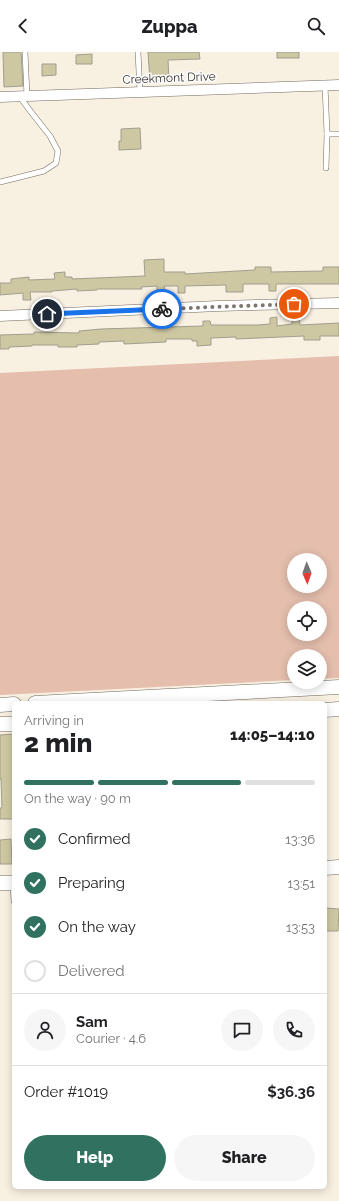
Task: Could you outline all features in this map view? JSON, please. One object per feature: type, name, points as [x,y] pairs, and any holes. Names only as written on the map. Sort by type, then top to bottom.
[{"type":"main road","points":[[111,701],[339,687]]},
{"type":"main road","points":[[0,705],[12,704]]},
{"type":"main road","points":[[327,710],[339,709]]},
{"type":"main road","points":[[0,724],[12,724]]},
{"type":"main road","points":[[327,868],[339,867]]},
{"type":"street","name":"Creekmont Drive","points":[[0,97],[339,85]]},
{"type":"street","points":[[0,316],[218,306],[339,303]]},
{"type":"lane","points":[[0,182],[44,171],[56,163],[58,151],[50,136],[31,112],[23,96],[25,52]]},
{"type":"lane","points":[[138,52],[140,92]]},
{"type":"lane","points":[[325,85],[327,134],[326,168]]},
{"type":"lane","points":[[327,134],[339,134]]},
{"type":"lane","points":[[9,883],[12,894]]},
{"type":"shaded area","points":[[339,356],[339,678],[327,679],[327,649],[287,649],[287,680],[0,695],[0,373]]},
{"type":"building","points":[[3,52],[21,52],[23,86],[4,87]]},
{"type":"building","points":[[148,52],[199,52],[200,59],[168,60],[169,80],[150,81]]},
{"type":"building","points":[[277,52],[299,52],[299,58],[277,58]]},
{"type":"building","points":[[92,54],[92,64],[76,64],[76,55]]},
{"type":"building","points":[[42,64],[56,64],[56,75],[42,76]]},
{"type":"building","points":[[140,128],[141,149],[119,150],[121,129]]},
{"type":"building","points":[[164,259],[164,272],[185,272],[185,274],[255,270],[255,267],[271,267],[271,272],[323,271],[323,267],[339,267],[339,284],[276,284],[276,291],[269,291],[269,284],[243,284],[243,292],[226,292],[226,285],[185,286],[185,293],[178,293],[178,286],[164,286],[165,290],[157,290],[157,286],[141,287],[142,289],[97,289],[77,291],[77,289],[52,292],[30,292],[31,300],[23,300],[23,293],[0,295],[0,283],[11,283],[11,279],[29,277],[29,280],[55,279],[54,273],[65,272],[65,277],[72,277],[72,279],[145,276],[144,260]]},
{"type":"building","points":[[277,317],[277,326],[292,324],[292,318],[299,317],[300,325],[339,323],[339,336],[320,336],[320,340],[304,340],[304,336],[236,339],[236,337],[211,338],[211,345],[197,346],[197,341],[192,341],[192,339],[166,339],[166,342],[124,344],[124,341],[99,342],[99,344],[77,345],[77,347],[32,345],[0,349],[0,335],[34,334],[34,332],[79,333],[79,331],[101,329],[203,326],[203,321],[210,321],[211,325],[258,325],[270,324],[270,318]]},
{"type":"building","points":[[12,734],[12,819],[0,819],[0,808],[2,808],[0,779],[0,735]]},
{"type":"building","points":[[11,839],[12,864],[0,864],[0,840]]},
{"type":"building","points":[[327,908],[339,909],[338,931],[327,931]]},
{"type":"way so far","points":[[162,309],[294,304]]},
{"type":"route","points":[[47,314],[162,309]]}]
